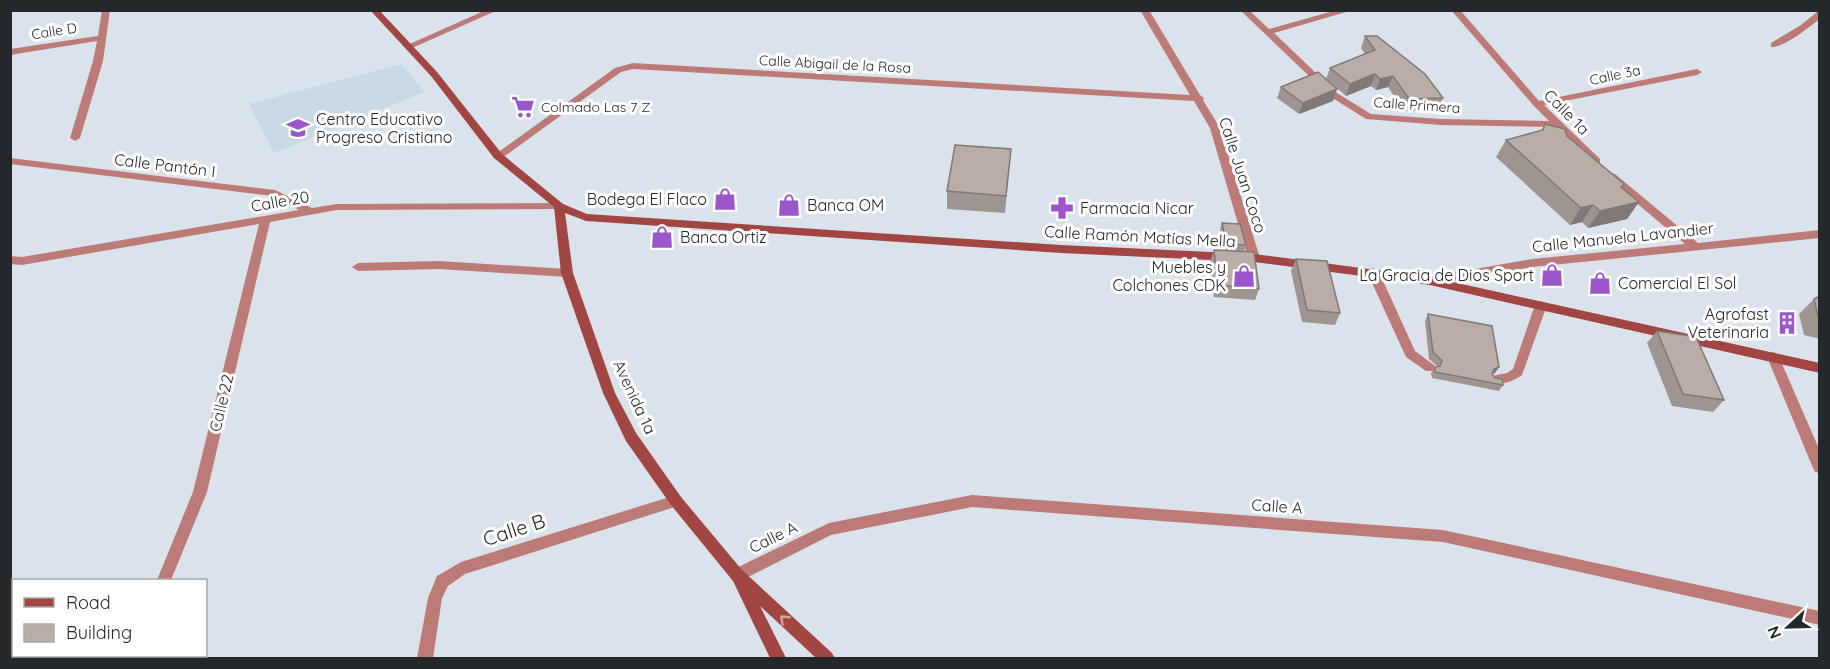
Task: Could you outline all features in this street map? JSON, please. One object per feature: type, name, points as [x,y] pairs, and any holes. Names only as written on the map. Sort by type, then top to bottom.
[{"type":"main road","name":"Calle Ramón Matías Mella","points":[[374,10],[409,46],[498,156],[559,206],[586,217],[1061,249],[1254,258],[1373,272],[1430,281],[1820,368]]},
{"type":"main road","name":"Avenida 1a","points":[[559,206],[567,273],[609,393],[631,437],[676,501],[737,575],[827,658]]},
{"type":"main road","name":"Avenida 1a","points":[[737,575],[778,658]]},
{"type":"street","points":[[75,138],[98,61],[106,10]]},
{"type":"street","points":[[409,46],[494,10]]},
{"type":"street","name":"Calle Juan Coco","points":[[1144,10],[1199,98],[1215,129],[1254,258]]},
{"type":"street","name":"Calle Primera","points":[[1244,10],[1335,95],[1369,117],[1441,122],[1556,124]]},
{"type":"street","points":[[1268,32],[1349,10]]},
{"type":"street","name":"Calle 1a","points":[[1455,10],[1556,124],[1610,175],[1695,246]]},
{"type":"street","points":[[1774,45],[1804,27],[1820,14]]},
{"type":"street","name":"Calle D","points":[[10,52],[102,38]]},
{"type":"street","name":"Calle Abigail de la Rosa","points":[[498,156],[618,70],[633,66],[1199,98]]},
{"type":"street","name":"Calle 3a","points":[[1537,104],[1697,72]]},
{"type":"street","name":"Calle Pantón I","points":[[10,161],[275,194],[312,212]]},
{"type":"street","name":"Calle 20","points":[[10,260],[22,261],[338,207],[559,206]]},
{"type":"street","name":"Calle 22","points":[[164,579],[200,492],[265,221]]},
{"type":"street","name":"Calle Manuela Lavandier","points":[[1430,281],[1532,263],[1820,234]]},
{"type":"street","points":[[358,267],[439,265],[567,273]]},
{"type":"street","points":[[1373,272],[1410,354],[1430,368]]},
{"type":"street","points":[[1496,379],[1510,377],[1518,372],[1541,305]]},
{"type":"street","points":[[1773,357],[1820,468]]},
{"type":"street","name":"Calle B","points":[[425,658],[435,598],[442,581],[461,569],[676,501]]},
{"type":"street","name":"Calle A","points":[[737,575],[829,530],[972,501],[1443,536],[1820,618]]},
{"type":"shaded area","name":"Centro Educativo Progreso Cristiano","points":[[401,64],[425,92],[274,153],[249,104]]},
{"type":"building","points":[[1365,36],[1377,36],[1425,74],[1443,98],[1409,99],[1393,76],[1380,79],[1375,74],[1350,84],[1330,68],[1375,50]]},
{"type":"building","points":[[1318,72],[1337,89],[1303,103],[1281,87]]},
{"type":"building","points":[[1545,124],[1565,129],[1567,136],[1624,184],[1621,187],[1639,202],[1600,211],[1593,205],[1581,208],[1506,140],[1543,130]]},
{"type":"building","points":[[955,145],[1011,149],[1006,196],[947,191]]},
{"type":"building","points":[[1222,223],[1240,224],[1246,245],[1227,244]]},
{"type":"building","points":[[1214,250],[1254,252],[1259,289],[1218,285]]},
{"type":"building","points":[[1296,259],[1327,261],[1340,313],[1307,310]]},
{"type":"building","points":[[1820,296],[1820,321],[1819,321],[1814,299]]},
{"type":"building","points":[[1428,314],[1492,326],[1499,367],[1494,369],[1492,374],[1495,378],[1502,379],[1503,385],[1435,372],[1435,367],[1440,366],[1442,361],[1433,352]]},
{"type":"building","points":[[1657,331],[1696,337],[1724,400],[1683,394]]},
{"type":"place","name":"Colmado Las 7 Z","points":[[523,107]]},
{"type":"place","name":"Centro Educativo Progreso Cristiano","points":[[298,128]]},
{"type":"place","name":"Bodega El Flaco","points":[[725,199]]},
{"type":"place","name":"Banca OM","points":[[789,205]]},
{"type":"place","name":"Farmacia Nicar","points":[[1062,208]]},
{"type":"place","name":"Banca Ortiz","points":[[662,237]]},
{"type":"place","name":"La Gracia de Dios Sport","points":[[1552,275]]},
{"type":"place","name":"Muebles y Colchones CDK","points":[[1244,276]]},
{"type":"place","name":"Comercial El Sol","points":[[1600,283]]},
{"type":"place","name":"Agrofast Veterinaria","points":[[1787,323]]}]
